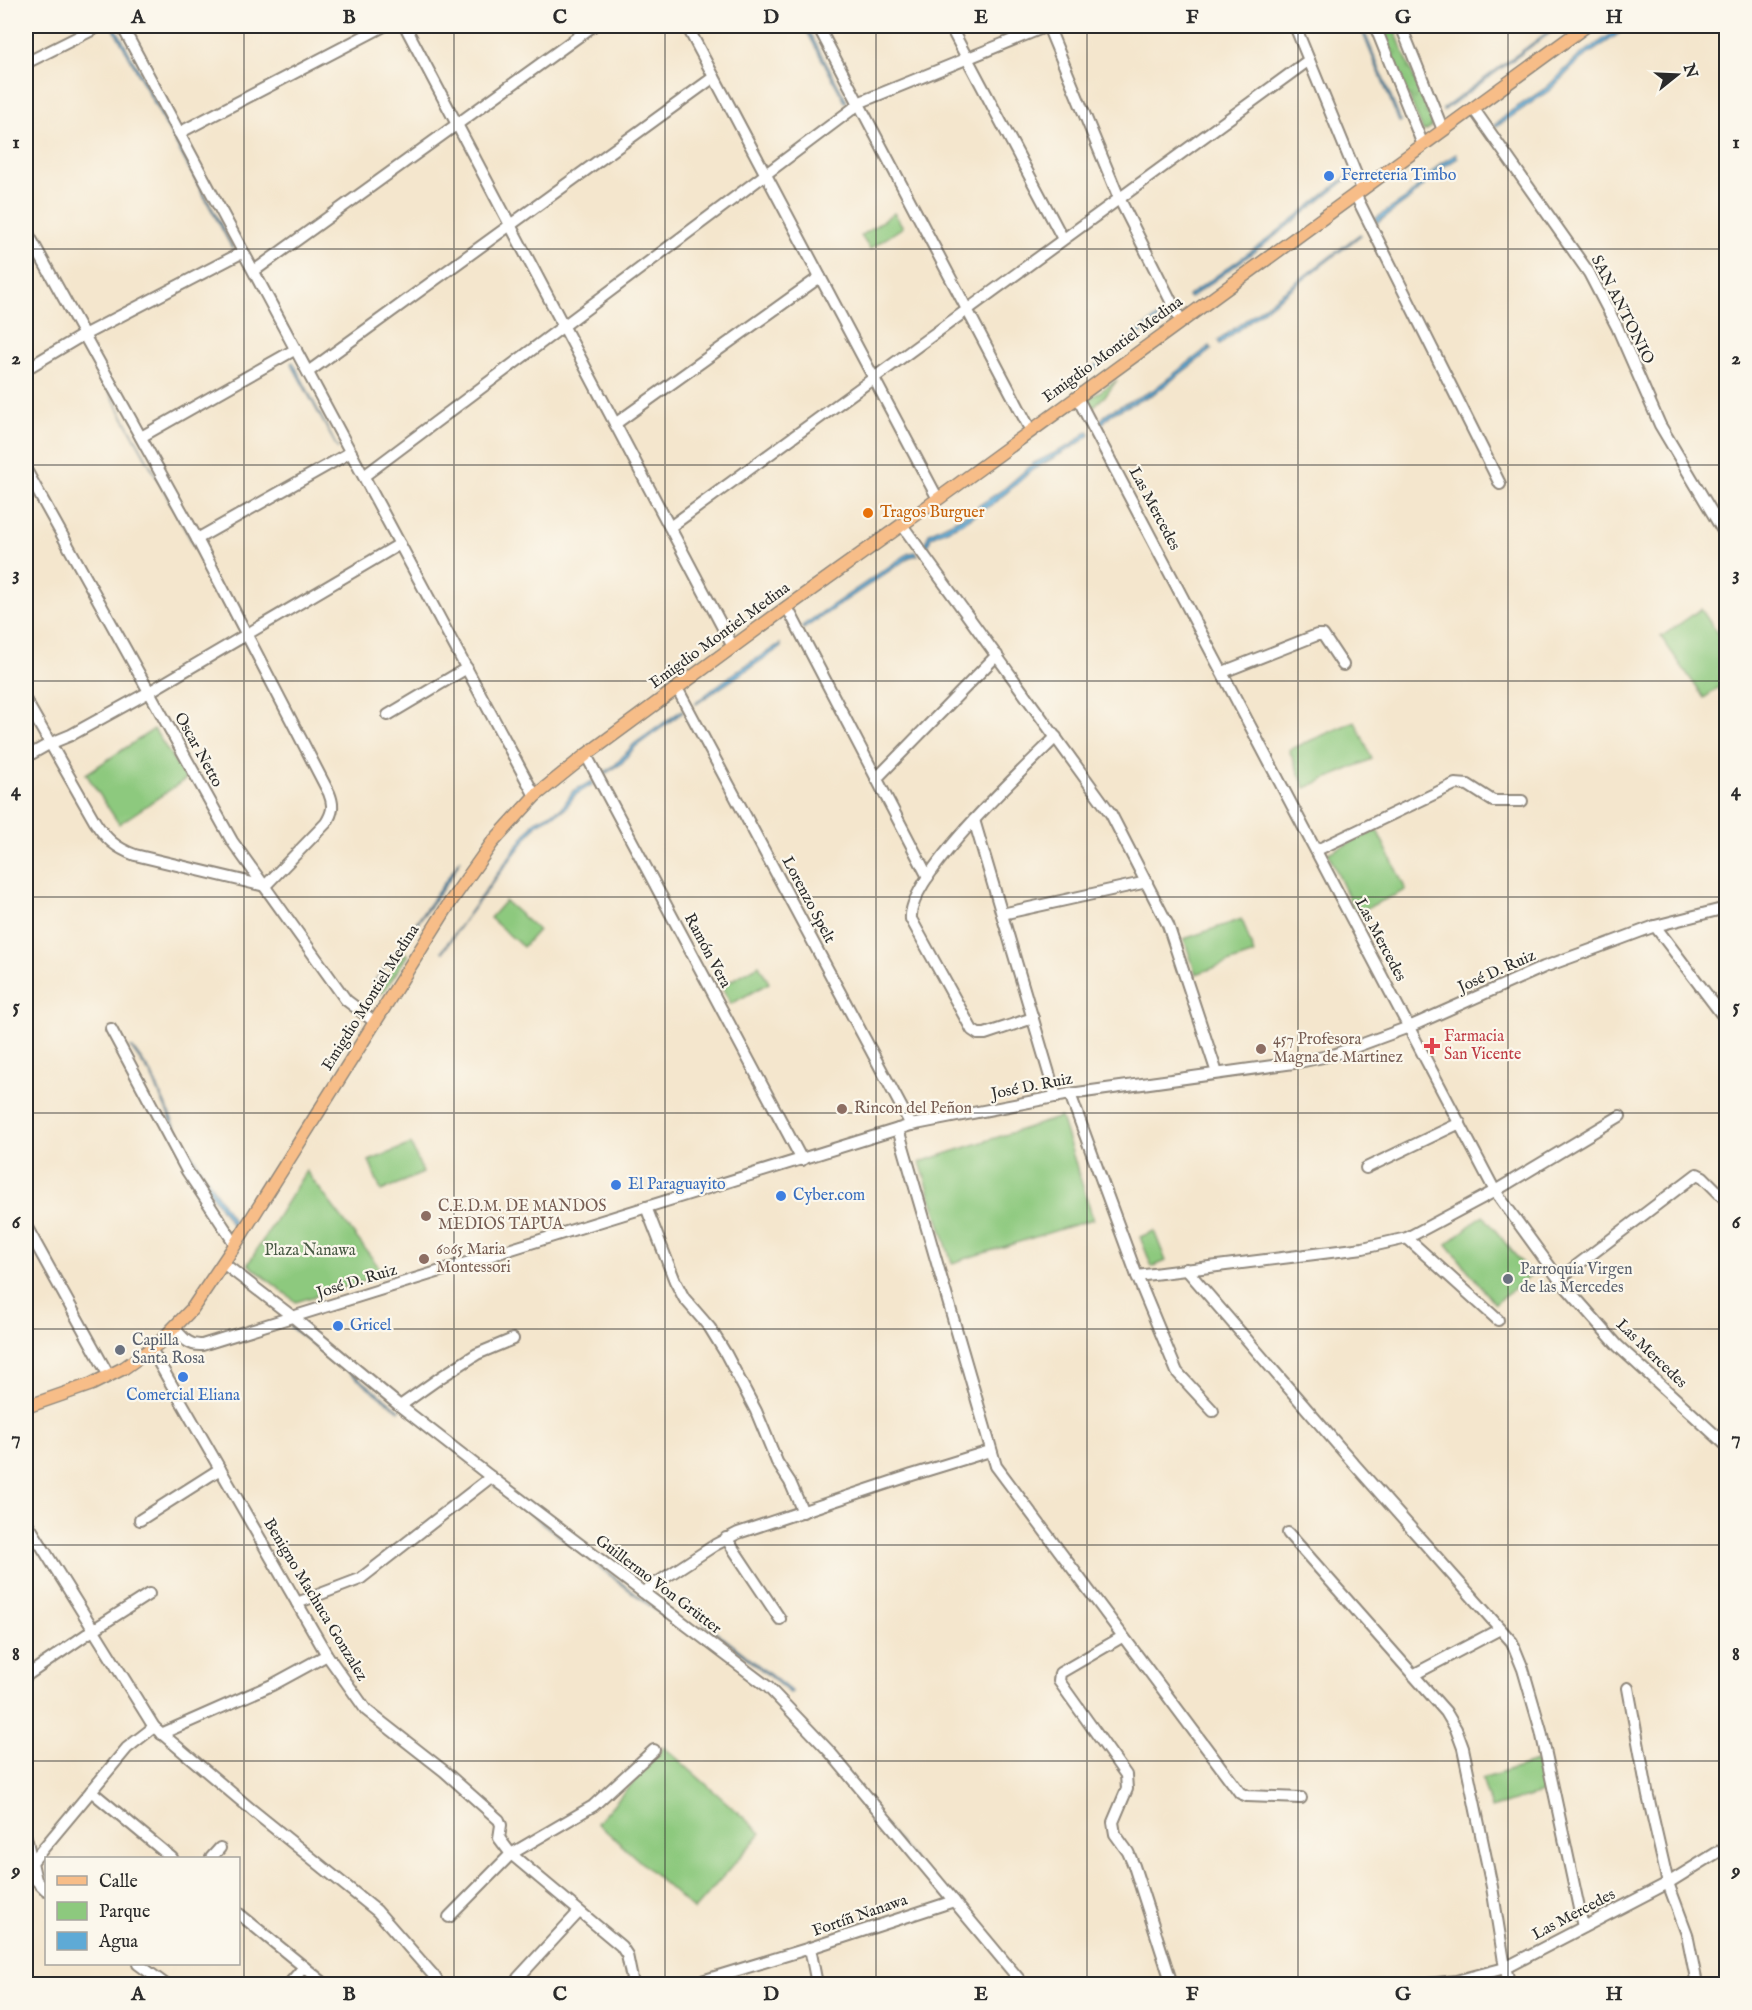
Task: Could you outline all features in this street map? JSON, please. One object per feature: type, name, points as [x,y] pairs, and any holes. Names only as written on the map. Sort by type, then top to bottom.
[{"type":"main road","name":"Emigdio Montiel Medina","points":[[26,1407],[109,1376],[151,1349],[175,1329],[192,1309],[482,856],[535,796],[677,688],[1586,26]]},
{"type":"street","points":[[26,63],[100,26]]},
{"type":"street","points":[[125,26],[179,133],[535,796]]},
{"type":"street","points":[[179,133],[384,26]]},
{"type":"street","points":[[405,26],[733,647]]},
{"type":"street","points":[[254,271],[593,26]]},
{"type":"street","points":[[687,26],[938,500]]},
{"type":"street","points":[[818,26],[1031,431]]},
{"type":"street","points":[[950,26],[1063,239]]},
{"type":"street","points":[[364,476],[859,104],[1048,26],[1119,198],[1182,321]]},
{"type":"street","points":[[1295,26],[1358,192],[1500,484]]},
{"type":"street","points":[[1375,26],[1423,145]]},
{"type":"street","points":[[1401,26],[1443,130]]},
{"type":"street","points":[[669,527],[1309,60]]},
{"type":"street","points":[[308,372],[714,77]]},
{"type":"street","name":"SAN ANTONIO","points":[[1473,108],[1589,273],[1617,327],[1660,425],[1725,530]]},
{"type":"street","points":[[26,230],[197,539],[334,804],[332,815],[264,886],[121,850],[106,839],[95,822],[26,701]]},
{"type":"street","points":[[26,369],[85,335],[243,252]]},
{"type":"street","points":[[615,424],[820,277]]},
{"type":"street","points":[[141,436],[296,350]]},
{"type":"street","name":"Las Mercedes","points":[[1077,397],[1495,1191],[1559,1279],[1618,1346],[1726,1445]]},
{"type":"street","points":[[197,539],[351,452]]},
{"type":"street","name":"Oscar Netto","points":[[26,470],[232,841],[346,1000],[375,1022]]},
{"type":"street","points":[[902,525],[1112,814],[1168,925],[1216,1073]]},
{"type":"street","points":[[26,757],[149,692],[400,544]]},
{"type":"street","points":[[788,607],[928,877]]},
{"type":"street","points":[[1223,672],[1317,635],[1323,635],[1328,640],[1343,665]]},
{"type":"street","points":[[876,779],[997,655]]},
{"type":"street","points":[[388,715],[467,668]]},
{"type":"street","name":"Lorenzo Spelt","points":[[677,688],[911,1125]]},
{"type":"street","points":[[1033,1017],[985,1034],[978,1034],[972,1030],[911,919],[910,911],[928,877],[974,820],[1056,737]]},
{"type":"street","name":"Ramón Vera","points":[[586,756],[802,1160]]},
{"type":"street","points":[[1317,850],[1455,784],[1468,784],[1493,801],[1522,801]]},
{"type":"street","points":[[974,820],[1056,1097]]},
{"type":"street","points":[[1002,914],[1147,882]]},
{"type":"street","name":"José D. Ruiz","points":[[175,1329],[187,1342],[202,1345],[911,1125],[1070,1094],[1294,1063],[1333,1055],[1409,1027],[1544,967],[1655,926],[1726,908]]},
{"type":"street","points":[[1655,926],[1726,1020]]},
{"type":"street","points":[[111,1029],[187,1171],[235,1244]]},
{"type":"street","points":[[1070,1094],[1137,1276],[1177,1372],[1213,1411]]},
{"type":"street","points":[[1137,1276],[1363,1248],[1407,1238],[1495,1191],[1620,1116]]},
{"type":"street","points":[[1366,1168],[1460,1123]]},
{"type":"street","points":[[898,1129],[996,1466],[1240,1793],[1247,1796],[1301,1798]]},
{"type":"street","points":[[1559,1279],[1697,1174],[1724,1193]]},
{"type":"street","points":[[646,1207],[675,1281],[684,1298],[710,1328],[726,1354],[756,1411],[777,1462],[790,1482],[803,1512]]},
{"type":"street","points":[[26,1226],[109,1376]]},
{"type":"street","points":[[1407,1238],[1498,1320]]},
{"type":"street","name":"Guillermo Von Grütter","points":[[223,1263],[491,1477],[768,1687],[829,1750],[1023,1984]]},
{"type":"street","points":[[1186,1269],[1512,1642],[1518,1654],[1541,1731],[1583,1927]]},
{"type":"street","points":[[400,1406],[477,1354],[513,1339]]},
{"type":"street","name":"Benigno Machuca Gonzalez","points":[[151,1349],[327,1655],[366,1710],[444,1771],[499,1820],[501,1825],[499,1838],[511,1854],[621,1946],[627,1955],[633,1984]]},
{"type":"street","points":[[643,1592],[726,1538],[990,1451]]},
{"type":"street","points":[[140,1520],[220,1469]]},
{"type":"street","points":[[297,1603],[360,1578],[491,1477]]},
{"type":"street","points":[[26,1521],[29,1536],[158,1730],[377,1911],[439,1984]]},
{"type":"street","points":[[1288,1533],[1446,1712],[1456,1729],[1463,1748],[1510,1984]]},
{"type":"street","points":[[726,1538],[780,1619]]},
{"type":"street","points":[[26,1676],[149,1594]]},
{"type":"street","points":[[1413,1675],[1500,1629]]},
{"type":"street","points":[[1122,1637],[1060,1673],[1059,1681],[1126,1775],[1127,1789],[1113,1822],[1115,1834],[1128,1852],[1134,1866],[1172,1984]]},
{"type":"street","points":[[32,1862],[127,1748],[158,1730],[281,1680],[327,1655]]},
{"type":"street","points":[[1628,1688],[1648,1796],[1668,1883],[1686,1934],[1697,1984]]},
{"type":"street","points":[[449,1917],[511,1854],[593,1806],[654,1750]]},
{"type":"street","points":[[91,1791],[171,1857]]},
{"type":"street","points":[[26,1837],[36,1880],[45,1889]]},
{"type":"street","name":"Las Mercedes","points":[[1427,1984],[1456,1981],[1505,1968],[1668,1883],[1726,1847]]},
{"type":"street","points":[[212,1857],[220,1848]]},
{"type":"street","name":"Fortíñ Nanawa","points":[[817,1984],[810,1948],[954,1901]]},
{"type":"street","points":[[518,1978],[579,1913]]},
{"type":"street","points":[[240,1915],[325,1984]]},
{"type":"street","points":[[692,1984],[810,1948]]},
{"type":"street","points":[[139,1965],[158,1982]]},
{"type":"street","points":[[289,1984],[304,1967]]},
{"type":"green space","points":[[1380,26],[1393,26],[1432,122],[1431,127],[1425,131],[1423,131]]},
{"type":"green space","points":[[894,213],[903,227],[870,249],[861,236]]},
{"type":"green space","points":[[1117,380],[1107,394],[1091,409],[1088,400]]},
{"type":"green space","points":[[1701,609],[1726,646],[1726,682],[1704,698],[1661,637]]},
{"type":"green space","points":[[1355,721],[1372,759],[1305,788],[1289,750]]},
{"type":"green space","points":[[154,729],[186,779],[119,824],[86,774]]},
{"type":"green space","points":[[1377,830],[1406,890],[1356,913],[1328,853]]},
{"type":"green space","points":[[505,901],[538,930],[523,947],[490,918]]},
{"type":"green space","points":[[1242,919],[1254,954],[1196,974],[1184,939]]},
{"type":"green space","points":[[405,953],[408,955],[386,989],[377,996],[390,971]]},
{"type":"green space","points":[[759,965],[769,983],[731,1004],[721,986]]},
{"type":"green space","points":[[1061,1117],[1093,1219],[952,1263],[920,1162]]},
{"type":"green space","points":[[411,1144],[423,1173],[381,1191],[369,1161]]},
{"type":"green space","name":"Plaza Nanawa","points":[[306,1171],[385,1275],[296,1302],[248,1264]]},
{"type":"green space","points":[[1483,1215],[1531,1275],[1495,1304],[1447,1244]]},
{"type":"green space","points":[[1154,1231],[1166,1261],[1152,1267],[1140,1237]]},
{"type":"green space","points":[[664,1747],[761,1833],[694,1910],[597,1823]]},
{"type":"green space","points":[[1536,1762],[1545,1792],[1491,1808],[1482,1779]]},
{"type":"water","points":[[804,26],[806,26],[847,102],[845,102]]},
{"type":"water","points":[[1360,26],[1362,26],[1401,122],[1399,122]]},
{"type":"water","points":[[1559,26],[1443,111],[1443,109]]},
{"type":"water","points":[[1623,26],[1630,26],[1580,60],[1550,90],[1496,127],[1495,125],[1511,111],[1546,88],[1579,56]]},
{"type":"water","points":[[116,28],[233,247],[232,248],[114,29]]},
{"type":"water","points":[[1456,154],[1458,158],[1443,167],[1411,198],[1377,223],[1375,219],[1408,197],[1440,164]]},
{"type":"water","points":[[1346,177],[1347,179],[1269,241],[1190,298],[1188,296],[1268,239]]},
{"type":"water","points":[[1361,235],[1220,344],[1218,341]]},
{"type":"water","points":[[1157,317],[1159,319],[1087,375],[1086,373]]},
{"type":"water","points":[[83,344],[233,615],[233,616]]},
{"type":"water","points":[[1210,346],[1212,349],[1155,393],[1111,414],[1101,425],[1099,422],[1108,412],[1153,390]]},
{"type":"water","points":[[293,362],[338,449],[291,363]]},
{"type":"water","points":[[1088,431],[1090,435],[1032,470],[995,503],[962,523],[931,537],[928,547],[925,544],[929,533],[960,518],[1005,488],[1034,463],[1071,445]]},
{"type":"water","points":[[916,552],[918,555],[910,557],[803,629],[802,626],[909,553]]},
{"type":"water","points":[[780,644],[781,647],[696,704],[737,671]]},
{"type":"water","points":[[682,710],[683,712],[635,747],[621,764],[602,774],[616,764],[634,744]]},
{"type":"water","points":[[592,781],[593,784],[575,795],[565,809],[537,824],[443,952],[442,951],[535,821],[562,808],[573,791]]},
{"type":"water","points":[[461,859],[449,880],[372,985]]},
{"type":"water","points":[[131,1048],[152,1075],[177,1130],[231,1217],[235,1225],[233,1227],[199,1175],[187,1148],[175,1130],[151,1075]]},
{"type":"water","points":[[292,1326],[400,1410],[290,1327]]},
{"type":"water","points":[[495,1485],[678,1626],[494,1486]]},
{"type":"water","points":[[660,1587],[792,1692],[790,1693]]},
{"type":"water","points":[[827,1757],[944,1895],[943,1896]]},
{"type":"place","name":"Ferreteria Timbo","points":[[1329,176]]},
{"type":"place","name":"Tragos Burguer","points":[[868,513]]},
{"type":"place","name":"Farmacia San Vicente","points":[[1432,1046]]},
{"type":"place","name":"457 Profesora Magna de Martinez","points":[[1261,1049]]},
{"type":"place","name":"Rincon del Peñon","points":[[842,1109]]},
{"type":"place","name":"El Paraguayito","points":[[616,1185]]},
{"type":"place","name":"Cyber.com","points":[[781,1196]]},
{"type":"place","name":"C.E.D.M. DE MANDOS MEDIOS TAPUA","points":[[426,1216]]},
{"type":"place","name":"6065 Maria Montessori","points":[[424,1259]]},
{"type":"place","name":"Parroquia Virgen de las Mercedes","points":[[1508,1279]]},
{"type":"place","name":"Gricel","points":[[338,1326]]},
{"type":"place","name":"Capilla Santa Rosa","points":[[120,1350]]},
{"type":"place","name":"Comercial Eliana","points":[[183,1377]]}]
